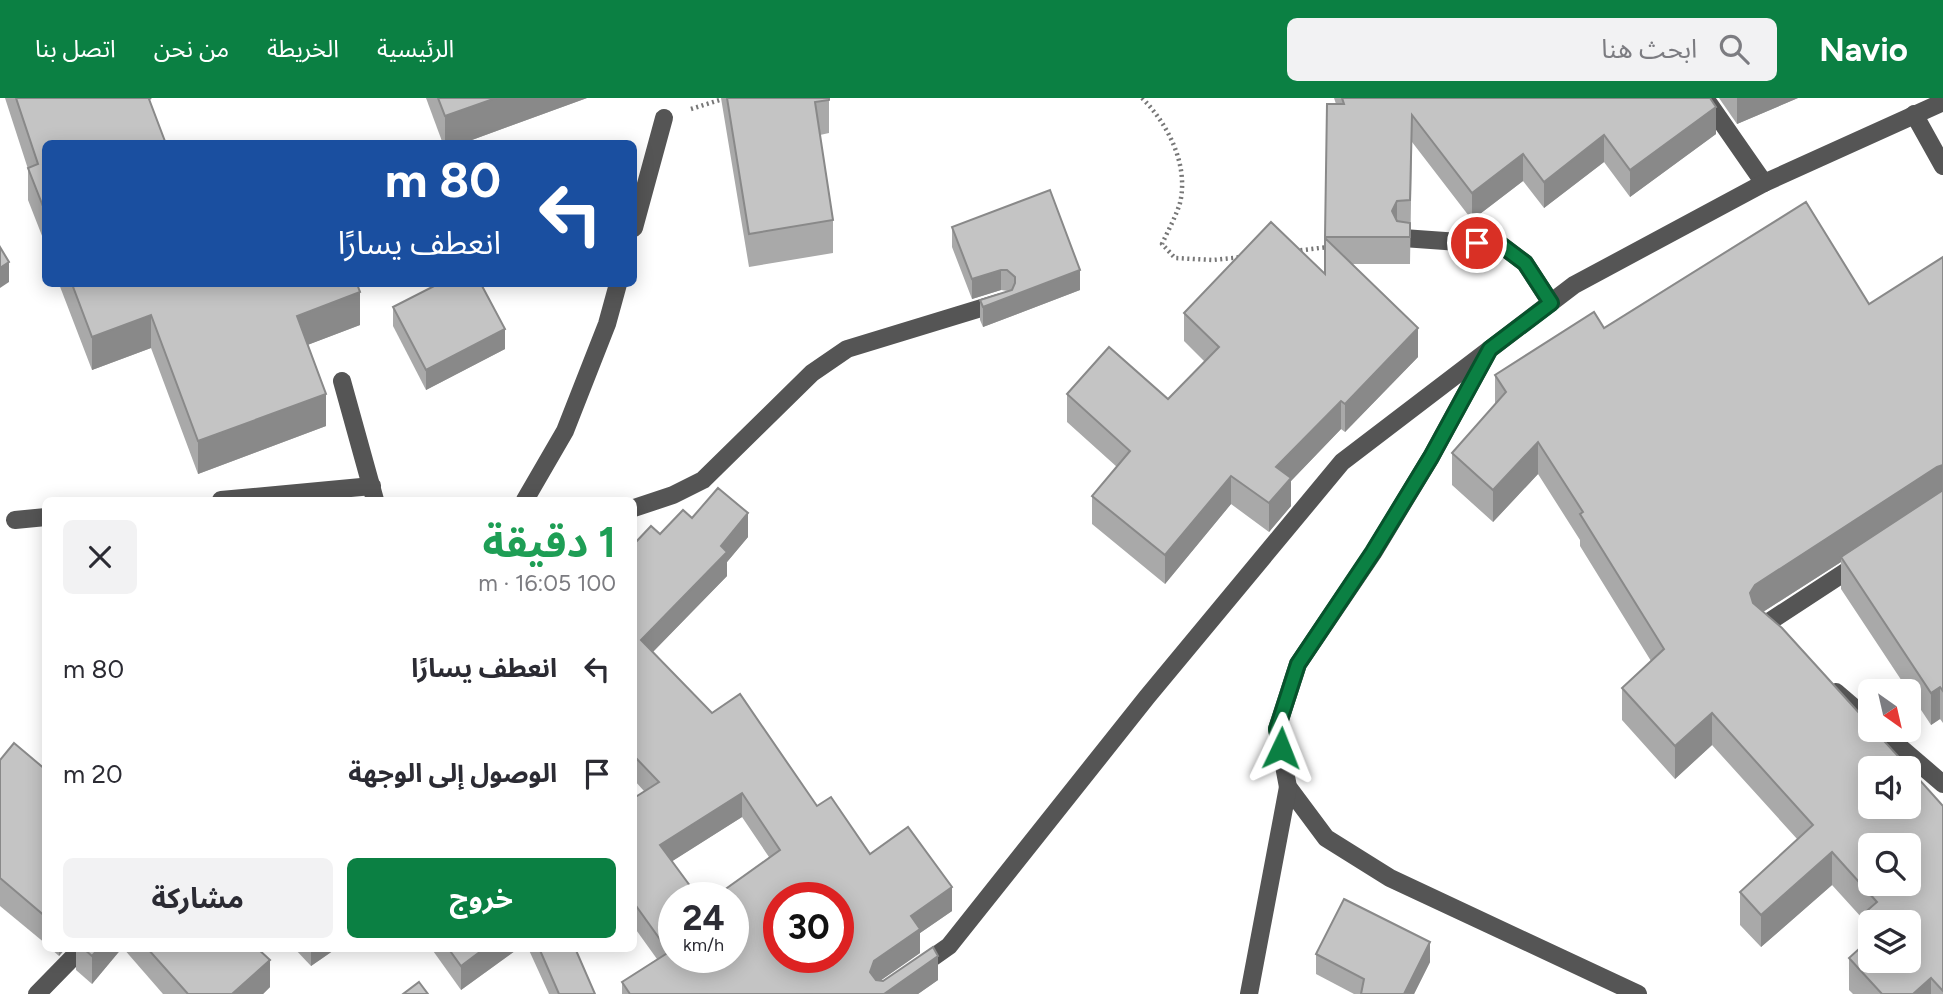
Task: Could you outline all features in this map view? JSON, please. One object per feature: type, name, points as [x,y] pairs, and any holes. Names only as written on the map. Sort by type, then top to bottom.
[{"type":"street","points":[[1705,98],[1764,183]]},
{"type":"street","points":[[881,994],[949,946],[1147,697],[1342,462],[1574,285],[1764,183],[1943,102]]},
{"type":"street","points":[[1914,114],[1943,166]]},
{"type":"street","points":[[637,217],[664,118]]},
{"type":"street","points":[[1403,238],[1501,245],[1525,263],[1551,303]]},
{"type":"street","points":[[527,497],[565,431],[607,324],[617,287]]},
{"type":"street","points":[[637,507],[673,495],[703,480],[812,373],[848,349],[1004,301]]},
{"type":"street","points":[[1249,994],[1288,787],[1277,729],[1298,664],[1373,552],[1431,457],[1490,349]]},
{"type":"street","points":[[287,497],[374,493],[342,382]]},
{"type":"street","points":[[15,520],[42,517]]},
{"type":"street","points":[[1781,645],[1761,627],[1875,553]]},
{"type":"street","points":[[1821,679],[1858,711]]},
{"type":"street","points":[[1894,742],[1943,784]]},
{"type":"street","points":[[1288,787],[1326,838],[1390,878],[1638,994]]},
{"type":"street","points":[[37,994],[78,952]]},
{"type":"path","points":[[1142,98],[1155,111],[1181,162],[1180,202],[1162,244],[1175,258],[1213,260],[1255,256]]},
{"type":"path","points":[[1282,252],[1337,246]]},
{"type":"building","points":[[16,98],[151,98],[149,99],[164,140],[42,140],[42,204],[28,168],[38,164]]},
{"type":"building","points":[[438,98],[496,98],[445,116]]},
{"type":"building","points":[[727,98],[829,98],[815,102],[833,220],[749,234]]},
{"type":"building","points":[[1342,98],[1710,98],[1716,107],[1630,170],[1604,135],[1544,182],[1523,154],[1472,193],[1412,115],[1410,200],[1397,201],[1392,211],[1397,221],[1410,223],[1410,237],[1325,237],[1327,104],[1344,104]]},
{"type":"building","points":[[1050,190],[1080,270],[983,307],[980,300],[1012,290],[1015,277],[1007,270],[1001,270],[972,279],[952,227]]},
{"type":"building","points":[[1806,202],[1869,304],[1943,257],[1943,465],[1755,585],[1750,593],[1753,603],[1782,628],[1858,712],[1858,742],[1885,742],[1898,756],[1858,756],[1858,819],[1921,819],[1921,781],[1943,806],[1943,991],[1931,978],[1913,994],[1882,994],[1863,973],[1921,973],[1921,910],[1868,910],[1877,902],[1872,896],[1921,896],[1921,833],[1858,833],[1858,881],[1832,852],[1761,915],[1740,892],[1813,825],[1712,713],[1675,746],[1622,688],[1664,649],[1538,442],[1493,490],[1452,453],[1506,392],[1495,375],[1594,312],[1604,328]]},
{"type":"building","points":[[1271,222],[1325,274],[1325,238],[1418,328],[1345,404],[1341,401],[1276,467],[1291,478],[1269,503],[1231,476],[1165,555],[1092,496],[1130,451],[1067,394],[1109,347],[1168,399],[1219,347],[1184,313]]},
{"type":"building","points":[[0,247],[9,262],[0,268]]},
{"type":"building","points":[[73,287],[358,287],[360,292],[297,316],[326,394],[198,441],[151,315],[92,337]]},
{"type":"building","points":[[432,287],[483,287],[505,329],[426,370],[393,307]]},
{"type":"building","points":[[718,488],[748,513],[721,546],[727,552],[641,640],[712,713],[740,694],[817,806],[831,797],[870,854],[908,827],[952,887],[911,916],[920,929],[874,961],[870,972],[876,980],[883,981],[933,947],[938,956],[884,994],[630,994],[622,982],[658,959],[658,973],[749,973],[749,882],[735,882],[780,850],[742,793],[660,845],[687,882],[658,882],[658,937],[637,907],[637,796],[659,782],[637,759],[637,541],[651,526],[660,534],[683,510],[692,518]]},
{"type":"building","points":[[1943,490],[1943,691],[1940,687],[1931,693],[1841,557]]},
{"type":"building","points":[[14,743],[42,767],[42,914],[0,878],[0,760]]},
{"type":"building","points":[[1344,899],[1430,942],[1404,994],[1361,994],[1364,979],[1316,954]]},
{"type":"building","points":[[1858,950],[1858,968],[1849,958]]},
{"type":"building","points":[[151,952],[261,952],[270,960],[232,994],[188,994]]},
{"type":"building","points":[[451,952],[480,952],[461,966]]},
{"type":"building","points":[[541,952],[577,952],[595,994],[559,994]]},
{"type":"building","points":[[419,982],[428,994],[403,994]]},
{"type":"route","points":[[1281,748],[1277,729],[1298,664],[1373,552],[1431,457],[1490,349],[1551,303],[1525,263],[1501,245],[1477,243]]}]
